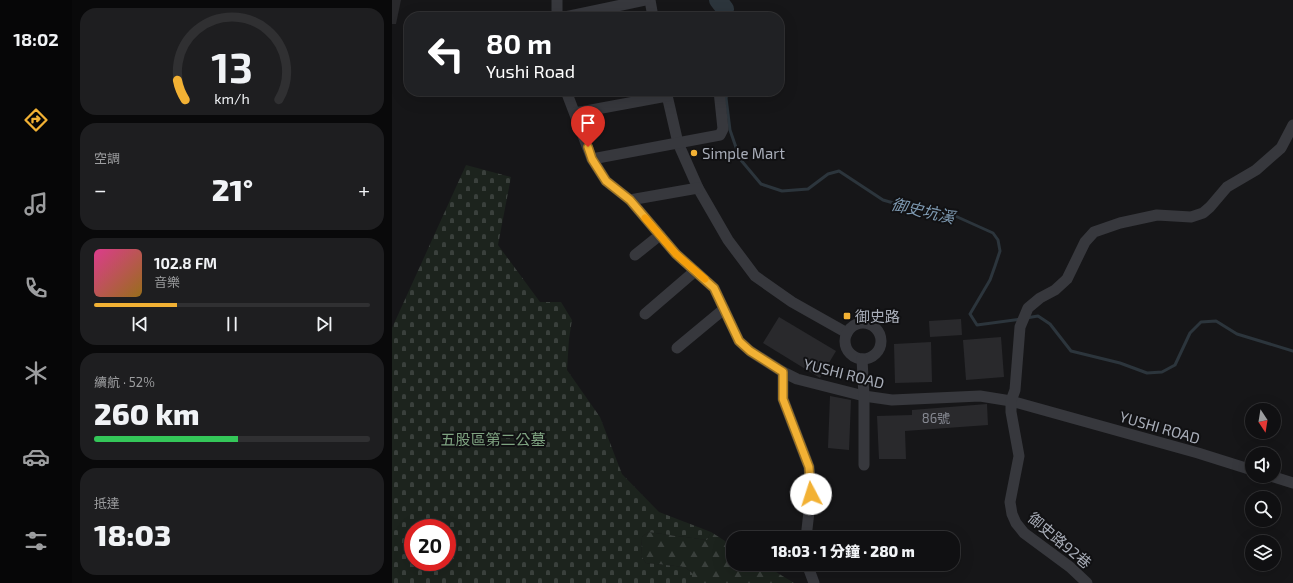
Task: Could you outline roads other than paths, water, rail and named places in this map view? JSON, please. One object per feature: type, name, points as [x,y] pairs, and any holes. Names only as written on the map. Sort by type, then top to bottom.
[{"type":"street","points":[[557,0],[557,12]]},
{"type":"street","points":[[592,12],[651,1],[652,12]]},
{"type":"street","name":"YUSHI ROAD","points":[[568,96],[592,159],[606,181],[630,200],[676,254],[714,288],[739,341],[750,351],[783,372],[798,379],[864,396],[892,400],[980,396],[1011,401],[1198,453],[1245,468]]},
{"type":"street","points":[[575,113],[656,96]]},
{"type":"street","points":[[666,96],[678,144],[698,188],[728,240],[755,276],[792,302],[847,333]]},
{"type":"street","points":[[592,159],[717,136],[722,132],[719,96]]},
{"type":"street","name":"御史路92巷","points":[[1087,583],[1070,567],[1024,533],[1016,523],[1010,502],[1019,456],[1011,412],[1011,401],[1015,390],[1020,327],[1028,308],[1040,298],[1055,290],[1066,279],[1085,242],[1094,232],[1120,223],[1157,215],[1191,216],[1203,213],[1227,188],[1256,170],[1281,148],[1293,125]]},
{"type":"street","points":[[630,200],[698,188]]},
{"type":"street","points":[[635,255],[660,235]]},
{"type":"street","points":[[645,314],[696,271]]},
{"type":"street","points":[[677,348],[724,309]]},
{"type":"street","points":[[864,323],[874,326],[881,340],[879,350],[871,357],[862,359],[849,352],[845,343],[847,333],[854,326],[864,323]]},
{"type":"street","points":[[862,359],[864,396],[864,465]]},
{"type":"street","points":[[783,372],[783,399],[809,467],[811,494],[807,531]]},
{"type":"street","points":[[1281,479],[1293,483]]},
{"type":"street","points":[[810,571],[814,583]]},
{"type":"waterway","name":"御史坑溪","points":[[718,0],[725,9]]},
{"type":"waterway","name":"御史坑溪","points":[[727,96],[730,130],[740,159],[761,184],[782,191],[808,189],[828,174],[839,171],[883,200],[914,209],[953,215],[993,233],[998,240],[1000,251],[990,280],[970,314],[977,325],[1021,319]]},
{"type":"waterway","name":"御史坑溪","points":[[1026,318],[1038,316],[1050,324],[1071,351],[1120,363],[1147,373],[1162,372],[1175,365],[1190,333],[1201,322],[1216,321],[1237,334],[1293,351]]},
{"type":"place","name":"Simple Mart","points":[[694,153]]},
{"type":"place","name":"御史路","points":[[847,316]]},
{"type":"park label","name":"五股區第二公墓","points":[[493,439]]}]
